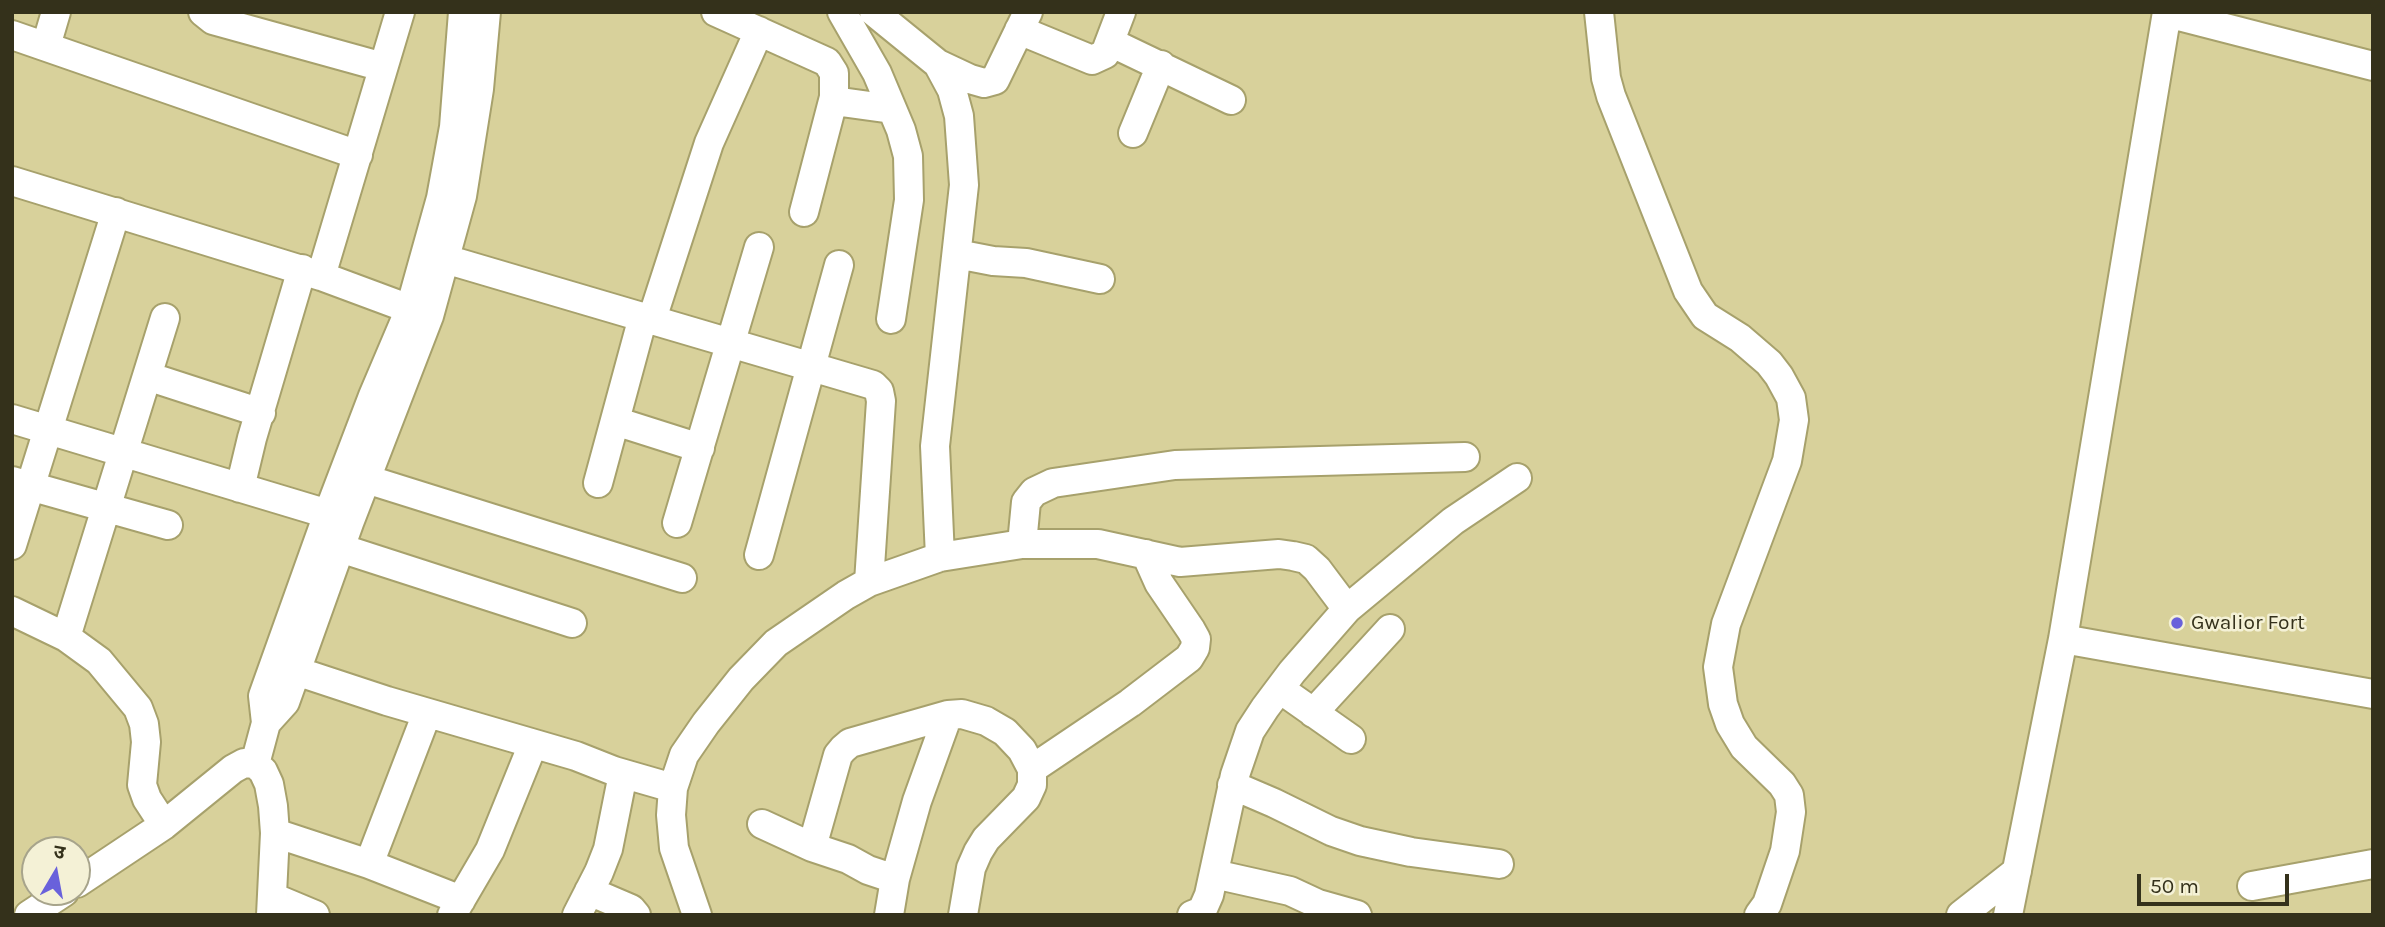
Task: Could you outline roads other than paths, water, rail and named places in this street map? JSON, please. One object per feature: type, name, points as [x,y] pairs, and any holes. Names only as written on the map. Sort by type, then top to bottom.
[{"type":"street","points":[[46,46],[56,12]]},
{"type":"street","points":[[203,12],[213,20],[383,67]]},
{"type":"street","points":[[240,488],[252,438],[358,155],[400,12]]},
{"type":"street","points":[[255,764],[266,723],[263,696],[339,529],[366,479],[420,312],[454,127],[463,12]]},
{"type":"street","points":[[266,723],[285,702],[296,671],[339,529],[373,396],[420,312],[445,260],[462,196],[472,143],[486,12]]},
{"type":"street","points":[[716,12],[827,62],[834,73],[834,97],[804,212]]},
{"type":"street","points":[[842,12],[877,73],[908,156],[909,201],[891,319]]},
{"type":"street","points":[[874,12],[938,64],[984,83],[995,80],[1023,21],[1092,60],[1105,54],[1121,12]]},
{"type":"street","points":[[1599,12],[1608,87],[1688,291],[1705,316],[1740,338],[1769,363],[1791,398],[1794,419],[1787,461],[1729,615],[1718,667],[1723,704],[1730,724],[1744,747],[1782,784],[1789,795],[1791,812],[1785,851],[1767,904],[1759,915]]},
{"type":"street","points":[[2008,915],[2063,639],[2167,12],[2373,66]]},
{"type":"street","points":[[598,483],[648,318],[709,143],[760,31]]},
{"type":"street","points":[[12,35],[358,155]]},
{"type":"street","points":[[1110,42],[1231,100]]},
{"type":"street","points":[[938,64],[952,90],[959,116],[964,185],[935,446],[940,557]]},
{"type":"street","points":[[1133,133],[1161,65]]},
{"type":"street","points":[[834,97],[848,105],[892,109]]},
{"type":"street","points":[[12,181],[312,273],[420,312]]},
{"type":"street","points":[[12,545],[22,484],[49,430],[116,212]]},
{"type":"street","points":[[677,523],[759,247]]},
{"type":"street","points":[[957,254],[993,261],[1026,262],[1100,279]]},
{"type":"street","points":[[445,260],[873,385],[879,391],[881,401],[869,582]]},
{"type":"street","points":[[759,555],[839,265]]},
{"type":"street","points":[[66,637],[165,318]]},
{"type":"street","points":[[147,376],[261,413]]},
{"type":"street","points":[[12,419],[240,488],[572,623]]},
{"type":"street","points":[[615,421],[700,448]]},
{"type":"street","points":[[1021,544],[1026,502],[1034,492],[1053,483],[1175,465],[1465,457]]},
{"type":"street","points":[[1199,913],[1209,895],[1232,785],[1250,731],[1280,689],[1347,609],[1453,521],[1517,478]]},
{"type":"street","points":[[366,479],[682,578]]},
{"type":"street","points":[[22,484],[168,525]]},
{"type":"street","points":[[697,915],[674,848],[671,814],[673,788],[684,755],[741,679],[776,643],[869,582],[940,557],[1021,544],[1098,544],[1180,562],[1279,554],[1306,559],[1317,569],[1347,609]]},
{"type":"street","points":[[1032,769],[1130,703],[1189,659],[1195,648],[1196,639],[1159,583],[1146,554]]},
{"type":"street","points":[[12,611],[66,637],[99,661],[138,708],[144,724],[146,742],[142,785],[147,799],[164,825]]},
{"type":"street","points":[[1313,713],[1390,629]]},
{"type":"street","points":[[2063,639],[2373,694]]},
{"type":"street","points":[[296,671],[673,788]]},
{"type":"street","points":[[1280,689],[1351,740]]},
{"type":"street","points":[[369,864],[427,713]]},
{"type":"street","points":[[812,847],[838,755],[843,748],[948,715],[962,714],[986,721],[1004,732],[1022,750],[1032,769],[1032,785],[1026,798],[986,839],[978,852],[971,868],[963,915]]},
{"type":"street","points":[[889,915],[895,879],[917,801],[948,715]]},
{"type":"street","points":[[275,833],[369,864],[457,907],[490,850],[533,744]]},
{"type":"street","points":[[91,874],[164,825],[233,769],[244,763],[255,764],[263,771],[269,784],[275,833],[272,906],[315,915]]},
{"type":"street","points":[[623,774],[608,849],[583,903],[631,909],[636,915]]},
{"type":"street","points":[[1232,785],[1331,831],[1360,841],[1411,852],[1499,864]]},
{"type":"street","points":[[762,824],[812,847],[895,879]]},
{"type":"street","points":[[2252,886],[2373,864]]},
{"type":"street","points":[[1961,915],[2017,871]]},
{"type":"street","points":[[1214,874],[1290,891],[1318,904],[1357,915]]},
{"type":"place","name":"Gwalior Fort","points":[[2177,623]]}]
